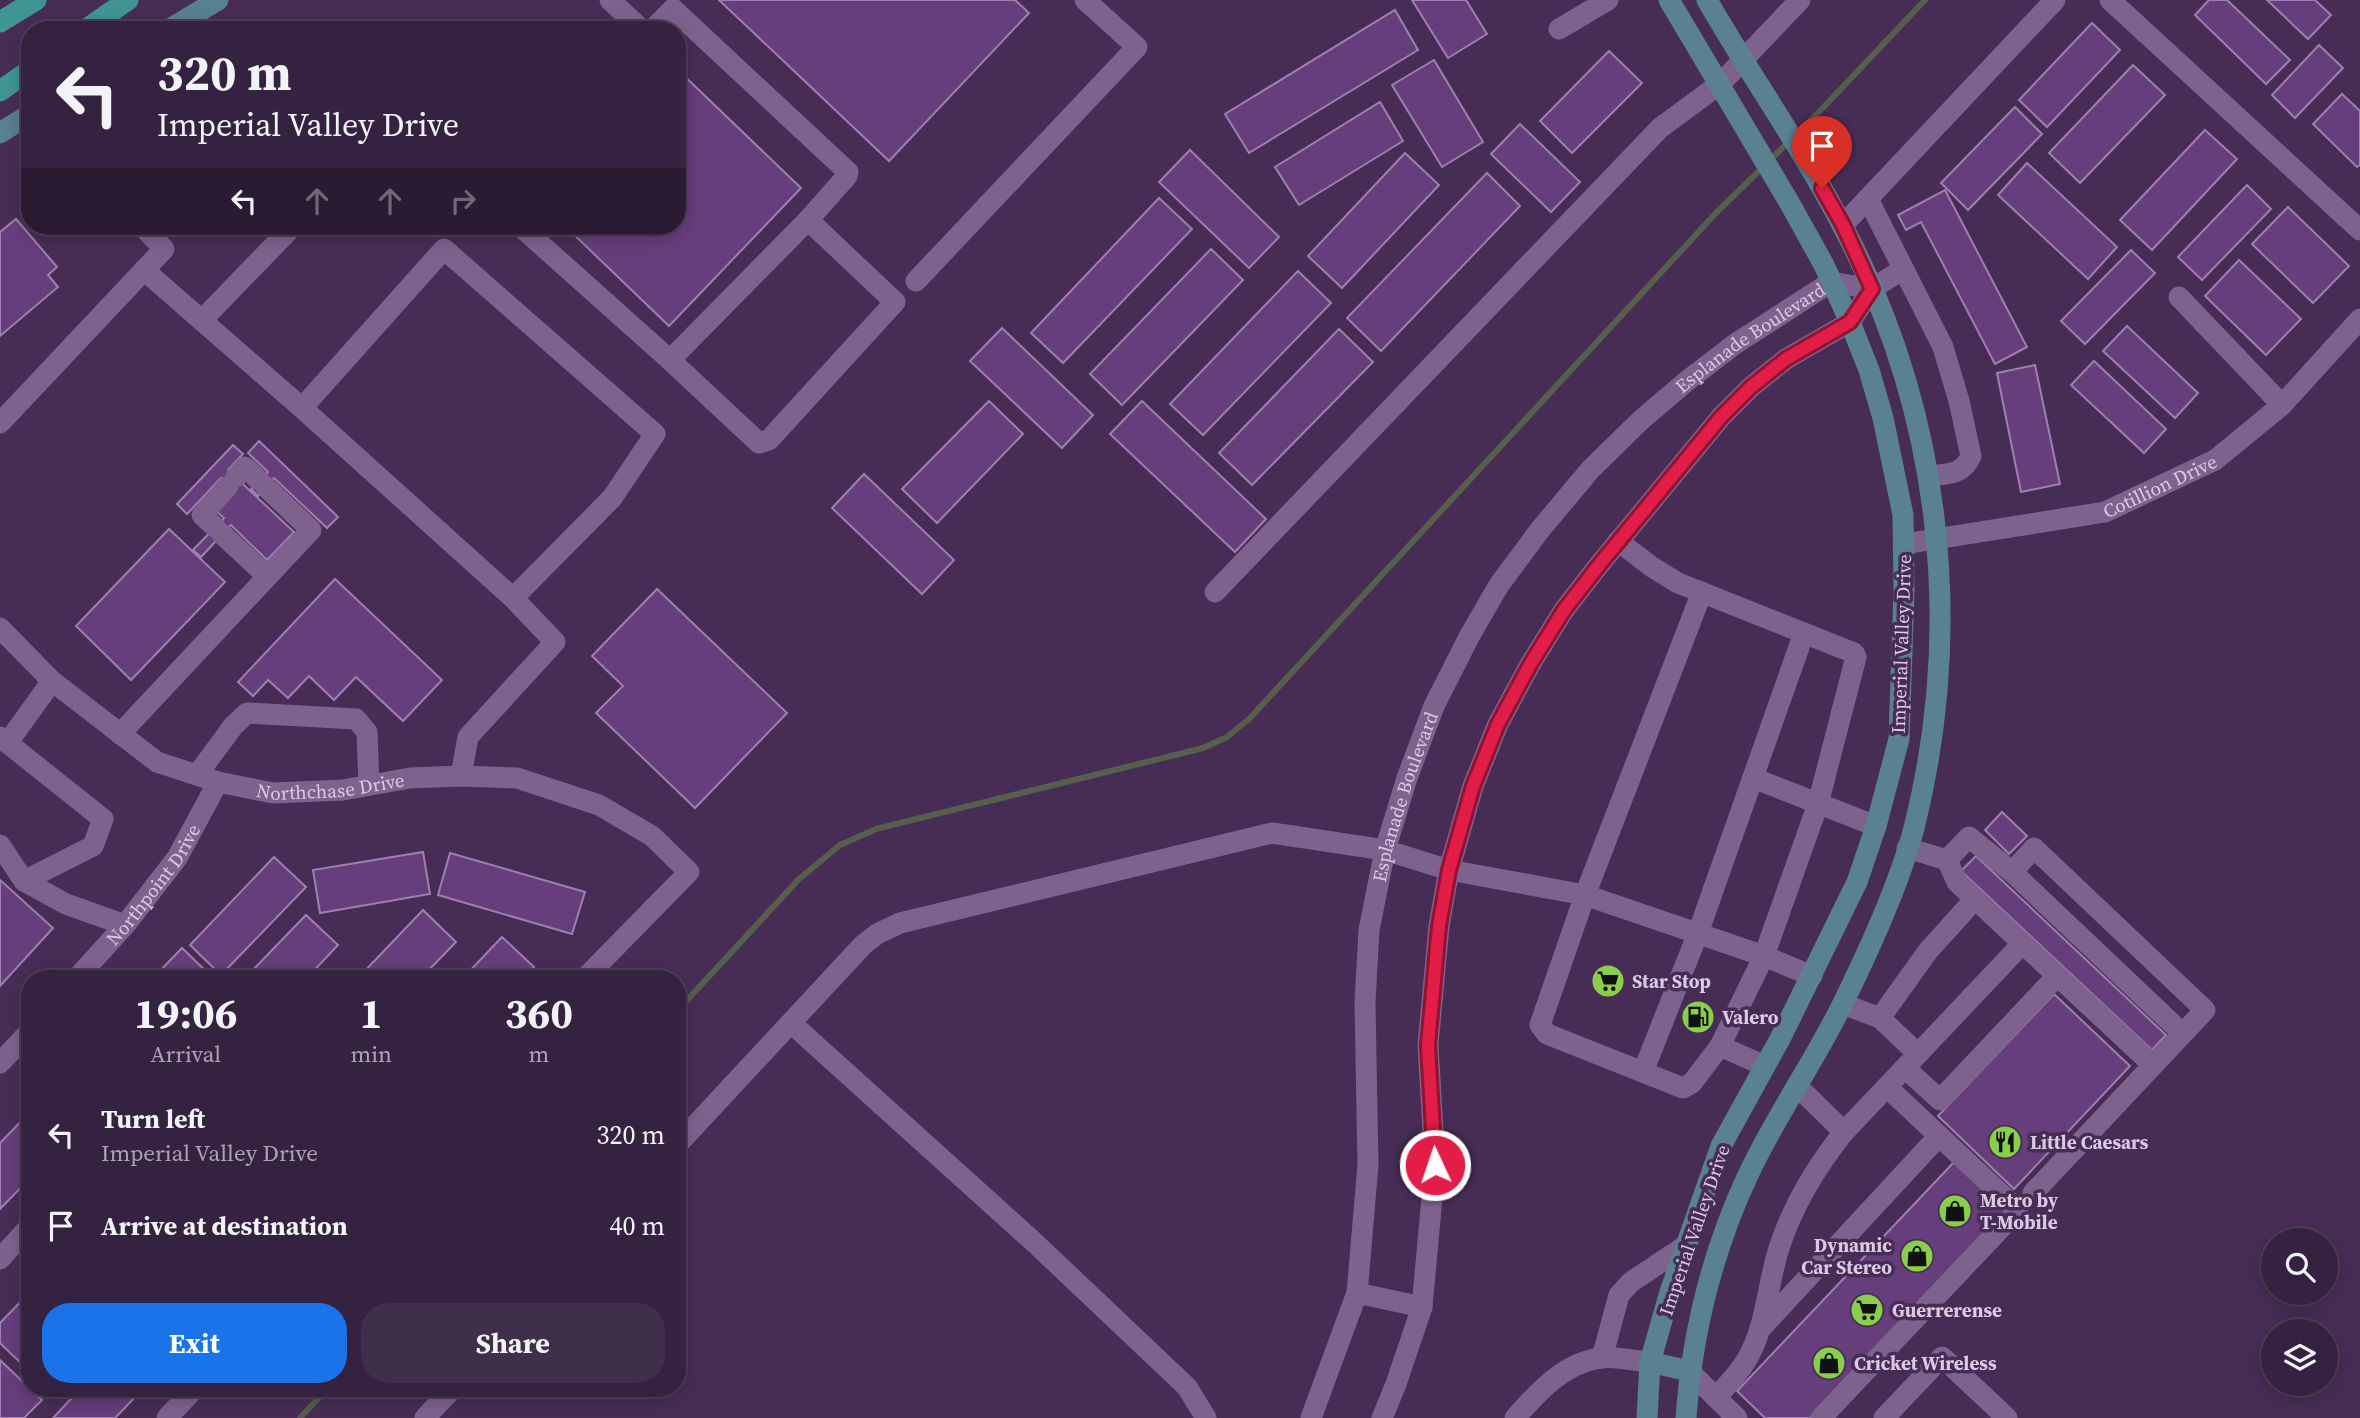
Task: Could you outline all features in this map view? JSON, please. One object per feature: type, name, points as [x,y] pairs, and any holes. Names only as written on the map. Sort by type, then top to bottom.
[{"type":"highway","points":[[0,22],[36,0]]},
{"type":"highway","points":[[98,21],[128,0]]},
{"type":"highway","points":[[0,91],[21,76]]},
{"type":"main road","points":[[183,21],[218,0]]},
{"type":"main road","name":"Imperial Valley Drive","points":[[1647,1418],[1650,1362],[1685,1247],[1721,1146],[1812,976],[1857,883],[1876,826],[1899,739],[1903,681],[1903,515],[1883,418],[1869,370],[1850,322],[1789,201],[1721,83],[1669,0]]},
{"type":"main road","name":"Imperial Valley Drive","points":[[1686,1418],[1689,1371],[1714,1255],[1748,1174],[1843,1003],[1885,910],[1914,827],[1934,729],[1939,602],[1938,539],[1921,435],[1892,337],[1843,225],[1707,0]]},
{"type":"main road","points":[[0,133],[21,120]]},
{"type":"main road","points":[[1900,726],[1934,729]]},
{"type":"main road","points":[[1765,1066],[1797,1086]]},
{"type":"main road","points":[[1650,1362],[1689,1371]]},
{"type":"street","points":[[610,0],[632,21]]},
{"type":"street","points":[[916,281],[1137,47],[1085,0]]},
{"type":"street","points":[[1559,29],[1608,0]]},
{"type":"street","points":[[1215,592],[1660,128],[1721,83],[1800,0]]},
{"type":"street","points":[[1843,225],[2055,0]]},
{"type":"street","points":[[2110,0],[2360,230]]},
{"type":"street","points":[[661,21],[673,9],[686,21]]},
{"type":"street","points":[[670,360],[808,220],[848,172],[686,21]]},
{"type":"street","points":[[1868,198],[1943,347],[1971,456],[1961,471],[1928,476]]},
{"type":"street","points":[[530,235],[759,443],[769,440],[895,302],[808,220]]},
{"type":"street","points":[[0,423],[164,248],[151,235]]},
{"type":"street","points":[[202,320],[284,235]]},
{"type":"street","points":[[302,408],[444,249],[655,434],[612,498],[513,598]]},
{"type":"street","points":[[1872,289],[1903,269]]},
{"type":"street","points":[[144,270],[513,598],[555,642],[468,737],[461,776]]},
{"type":"street","name":"Esplanade Boulevard","points":[[1311,1418],[1357,1293],[1368,1165],[1365,1002],[1368,930],[1385,849],[1407,778],[1434,706],[1499,585],[1539,531],[1590,470],[1660,404],[1735,344],[1831,282],[1872,289],[1850,322],[1786,359],[1751,387],[1721,417],[1564,610],[1498,724],[1473,786],[1449,870],[1439,926],[1428,1045],[1435,1165],[1422,1307],[1382,1418]]},
{"type":"street","points":[[2179,297],[2282,405]]},
{"type":"street","name":"Cotillion Drive","points":[[1904,544],[2105,512],[2214,460],[2282,405],[2360,319]]},
{"type":"street","points":[[120,734],[311,530],[245,467],[202,515],[267,576]]},
{"type":"street","points":[[1618,541],[1678,583],[1702,592],[1853,653],[1856,657],[1818,804],[1764,956],[1720,1046],[1688,1087],[1683,1088],[1547,1034],[1540,1025],[1585,895],[1702,592]]},
{"type":"street","name":"Northchase Drive","points":[[0,628],[52,681],[156,762],[218,782],[273,793],[343,790],[410,778],[517,778],[599,805],[652,836],[689,872],[593,970]]},
{"type":"street","points":[[1643,1072],[1698,933],[1804,633]]},
{"type":"street","points":[[24,881],[93,846],[103,819],[4,739],[52,681]]},
{"type":"street","points":[[197,775],[234,725],[247,713],[356,719],[367,732],[369,785]]},
{"type":"street","points":[[1753,778],[1876,826]]},
{"type":"street","name":"Northpoint Drive","points":[[84,970],[125,925],[177,858],[218,782]]},
{"type":"street","points":[[686,1135],[863,945],[877,934],[900,923],[1272,832],[1385,849],[1449,870],[1585,895],[1764,956],[1812,976]]},
{"type":"street","points":[[1947,860],[1969,837],[2012,872],[2182,1033]]},
{"type":"street","points":[[0,845],[24,881],[66,904],[125,925]]},
{"type":"street","points":[[1907,848],[1947,860]]},
{"type":"street","points":[[2012,872],[2034,848],[2205,1010],[2033,1193]]},
{"type":"street","points":[[1947,860],[1956,882],[2153,1065]]},
{"type":"street","points":[[1880,1018],[1928,951],[1975,899]]},
{"type":"street","points":[[1716,1398],[1746,1360],[1761,1328],[1779,1248],[1802,1194],[1819,1163],[1844,1132],[2022,944]]},
{"type":"street","points":[[1843,1003],[1880,1018],[1940,1100],[2057,976]]},
{"type":"street","points":[[790,1023],[1036,1244],[1187,1387],[1206,1418]]},
{"type":"street","points":[[0,1063],[21,1042]]},
{"type":"street","points":[[1720,1046],[1765,1066]]},
{"type":"street","points":[[1797,1086],[1844,1132]]},
{"type":"street","points":[[1821,1418],[2018,1210],[1887,1087]]},
{"type":"street","points":[[1761,1328],[1939,1136]]},
{"type":"street","points":[[0,1259],[21,1236]]},
{"type":"street","points":[[1602,1358],[1619,1295],[1631,1282],[1685,1247]]},
{"type":"street","points":[[1357,1293],[1422,1307]]},
{"type":"street","points":[[1884,1418],[1942,1357],[2007,1418]]},
{"type":"street","points":[[1515,1418],[1554,1379],[1579,1363],[1602,1358],[1650,1362]]},
{"type":"street","points":[[1689,1371],[1737,1418]]},
{"type":"street","points":[[167,1418],[187,1397]]},
{"type":"street","points":[[425,1418],[445,1397]]},
{"type":"building","points":[[719,0],[1015,0],[1029,13],[889,161]]},
{"type":"building","points":[[1412,0],[1466,0],[1487,34],[1448,58]]},
{"type":"building","points":[[2209,0],[2227,0],[2290,60],[2266,84],[2195,15]]},
{"type":"building","points":[[2267,0],[2315,0],[2331,15],[2308,39]]},
{"type":"building","points":[[1395,10],[1418,50],[1249,153],[1225,114]]},
{"type":"building","points":[[2092,23],[2120,50],[2047,127],[2019,100]]},
{"type":"building","points":[[2319,45],[2343,68],[2295,118],[2272,95]]},
{"type":"building","points":[[1609,51],[1642,83],[1572,153],[1540,121]]},
{"type":"building","points":[[1434,60],[1483,142],[1442,167],[1392,85]]},
{"type":"building","points":[[2133,65],[2165,95],[2080,183],[2049,153]]},
{"type":"building","points":[[686,78],[801,188],[669,326],[574,235],[686,235]]},
{"type":"building","points":[[2342,94],[2360,111],[2360,165],[2357,167],[2313,124]]},
{"type":"building","points":[[1380,102],[1403,141],[1299,205],[1275,167]]},
{"type":"building","points":[[2015,107],[2042,134],[1968,210],[1941,183]]},
{"type":"building","points":[[1520,124],[1580,182],[1551,212],[1491,154]]},
{"type":"building","points":[[2205,130],[2237,159],[2152,250],[2120,220]]},
{"type":"building","points":[[1190,150],[1279,237],[1249,268],[1159,182]]},
{"type":"building","points":[[1405,153],[1439,185],[1342,288],[1308,256]]},
{"type":"building","points":[[2027,163],[2117,247],[2088,279],[1998,195]]},
{"type":"building","points":[[1487,173],[1520,206],[1381,351],[1347,318]]},
{"type":"building","points":[[2247,185],[2271,209],[2202,280],[2178,257]]},
{"type":"building","points":[[1945,190],[2027,347],[1995,364],[1921,222],[1906,230],[1898,215]]},
{"type":"building","points":[[1159,198],[1192,229],[1063,363],[1031,333]]},
{"type":"building","points":[[2288,207],[2349,266],[2313,303],[2252,244]]},
{"type":"building","points":[[16,219],[21,225],[21,235],[30,235],[57,267],[48,275],[58,287],[0,336],[0,232]]},
{"type":"building","points":[[1211,249],[1243,280],[1122,405],[1090,374]]},
{"type":"building","points":[[2131,250],[2155,273],[2085,344],[2061,321]]},
{"type":"building","points":[[2239,260],[2301,319],[2266,355],[2205,296]]},
{"type":"building","points":[[1298,271],[1331,303],[1203,435],[1170,404]]},
{"type":"building","points":[[2127,326],[2198,393],[2175,418],[2103,351]]},
{"type":"building","points":[[1002,328],[1093,415],[1062,448],[970,361]]},
{"type":"building","points":[[1339,329],[1373,362],[1252,485],[1219,453]]},
{"type":"building","points":[[2094,361],[2166,429],[2144,453],[2071,385]]},
{"type":"building","points":[[2035,365],[2060,484],[2021,492],[1997,373]]},
{"type":"building","points":[[989,401],[1023,434],[937,523],[902,489]]},
{"type":"building","points":[[1142,401],[1266,519],[1235,552],[1110,434]]},
{"type":"building","points":[[259,441],[338,517],[327,528],[274,478],[258,496],[251,489],[268,472],[248,453]]},
{"type":"building","points":[[233,445],[243,454],[228,470],[294,532],[267,560],[231,525],[201,557],[193,550],[224,518],[216,511],[235,492],[221,478],[187,514],[177,504]]},
{"type":"building","points":[[864,474],[954,560],[922,594],[832,508]]},
{"type":"building","points":[[169,529],[225,582],[131,680],[76,626]]},
{"type":"building","points":[[335,579],[442,680],[403,721],[356,677],[334,700],[309,676],[288,698],[268,680],[253,696],[238,682]]},
{"type":"building","points":[[657,589],[787,713],[695,808],[596,713],[623,686],[592,656]]},
{"type":"building","points":[[2002,812],[2027,836],[2009,854],[1985,830]]},
{"type":"building","points":[[423,852],[430,894],[320,913],[313,870]]},
{"type":"building","points":[[450,853],[585,892],[572,934],[438,895]]},
{"type":"building","points":[[1976,856],[2166,1035],[2152,1050],[1961,871]]},
{"type":"building","points":[[274,857],[306,887],[226,970],[216,970],[190,945]]},
{"type":"building","points":[[0,880],[53,928],[0,986]]},
{"type":"building","points":[[423,910],[456,942],[429,970],[366,970]]},
{"type":"building","points":[[306,915],[338,945],[315,970],[253,970]]},
{"type":"building","points":[[502,937],[534,967],[531,970],[471,970]]},
{"type":"building","points":[[182,948],[205,970],[161,970]]},
{"type":"building","points":[[2054,994],[2130,1066],[2014,1189],[1938,1116]]},
{"type":"building","points":[[21,1121],[21,1187],[0,1209],[0,1143]]},
{"type":"building","points":[[1956,1160],[2008,1210],[1810,1418],[1765,1418],[1737,1391]]},
{"type":"building","points":[[21,1301],[21,1363],[0,1343],[0,1323]]},
{"type":"building","points":[[0,1360],[21,1380],[21,1397],[39,1397],[42,1400],[24,1418],[0,1418]]},
{"type":"building","points":[[73,1397],[135,1397],[115,1418],[53,1418]]},
{"type":"waterway","points":[[686,1001],[799,879],[840,845],[876,829],[1203,748],[1227,737],[1249,719],[1715,214],[1819,112],[1925,0]]},
{"type":"waterway","points":[[300,1418],[320,1397]]},
{"type":"place","name":"Star Stop","points":[[1608,981]]},
{"type":"place","name":"Valero","points":[[1698,1017]]},
{"type":"place","name":"Little Caesars","points":[[2005,1142]]},
{"type":"place","name":"Metro by T-Mobile","points":[[1955,1211]]},
{"type":"place","name":"Dynamic Car Stereo","points":[[1917,1256]]},
{"type":"place","name":"Guerrerense","points":[[1867,1310]]},
{"type":"place","name":"Cricket Wireless","points":[[1829,1363]]},
{"type":"route","points":[[1435,1165],[1428,1045],[1434,968],[1449,870],[1473,786],[1498,724],[1531,663],[1564,610],[1599,565],[1721,417],[1751,387],[1786,359],[1850,322],[1872,289],[1843,225],[1822,188]]}]
